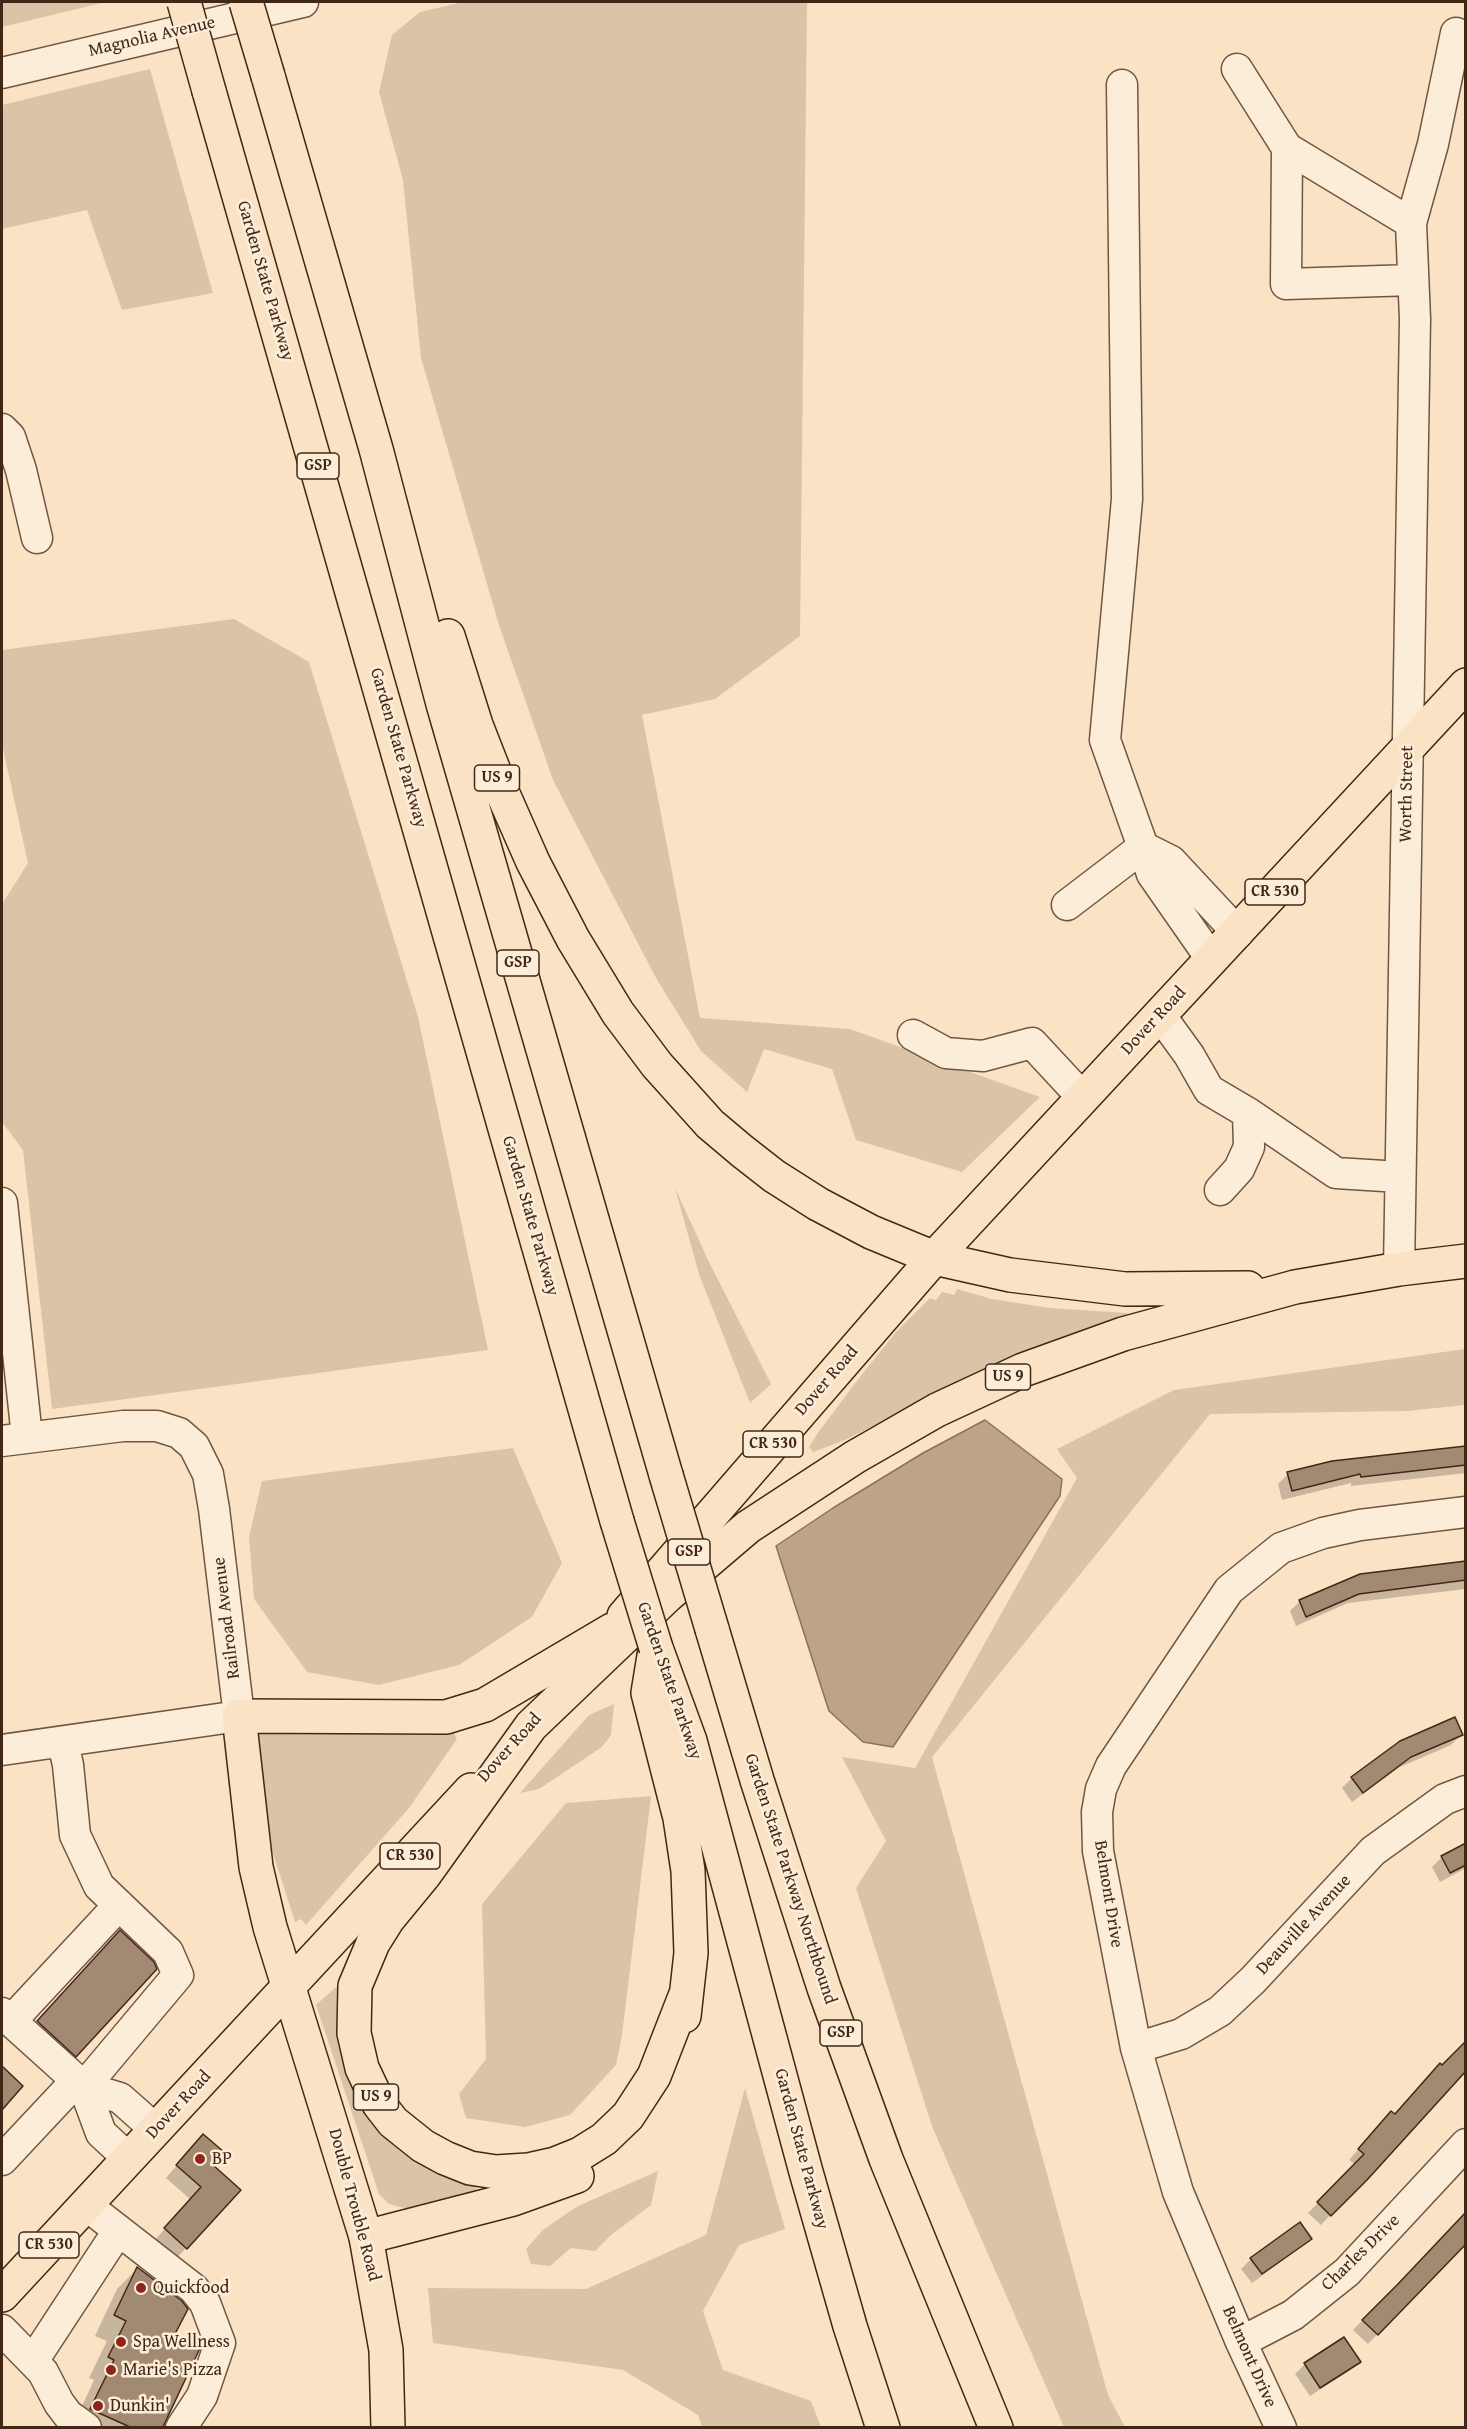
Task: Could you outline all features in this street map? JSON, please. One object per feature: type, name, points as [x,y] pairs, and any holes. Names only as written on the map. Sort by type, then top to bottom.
[{"type":"main road","name":"Garden State Parkway","points":[[184,2],[617,1521],[656,1648],[690,1741],[806,2172],[850,2326],[883,2427]]},
{"type":"main road","name":"GSP","points":[[246,2],[375,449]]},
{"type":"main road","name":"US 9","points":[[375,449],[391,471],[410,507],[464,690],[519,831],[551,898],[618,1013],[680,1093],[710,1124],[774,1176],[818,1204],[872,1232],[934,1258],[1010,1275],[1125,1289],[1295,1287]]},
{"type":"main road","name":"Garden State Parkway Northbound","points":[[375,449],[443,704],[666,1475],[757,1779],[839,2029],[924,2253],[996,2427]]},
{"type":"main road","name":"Dover Road","points":[[5,2285],[86,2205],[531,1726],[934,1258],[1466,685]]},
{"type":"main road","name":"US 9","points":[[656,1648],[648,1693],[678,1808],[688,1871],[691,1953],[686,1994],[654,2076],[628,2116],[593,2146],[555,2164],[535,2169],[505,2172],[482,2170],[456,2163],[423,2146],[393,2122],[380,2103],[362,2068],[354,2033],[354,2002],[358,1974],[383,1926],[425,1874],[531,1726],[667,1596],[748,1527],[855,1457],[937,1410],[1023,1370],[1123,1334],[1295,1287],[1399,1269],[1466,1261]]},
{"type":"main road","points":[[239,1716],[446,1717],[485,1705],[612,1630]]},
{"type":"main road","name":"Railroad Avenue","points":[[239,1716],[256,1867],[270,1928],[290,1987]]},
{"type":"main road","name":"Double Trouble Road","points":[[290,1987],[366,2237],[386,2350],[388,2427]]},
{"type":"main road","points":[[366,2237],[533,2193],[591,2170],[621,2150],[647,2125],[670,2083],[681,2048],[686,1994]]},
{"type":"street","name":"Magnolia Avenue","points":[[2,73],[303,2]]},
{"type":"street","name":"Worth Street","points":[[1399,1269],[1415,319],[1411,223],[1433,144],[1456,33]]},
{"type":"street","points":[[1237,69],[1287,148],[1411,223]]},
{"type":"street","points":[[1122,85],[1127,499],[1105,740],[1152,874],[1212,960]]},
{"type":"street","points":[[1287,148],[1286,284],[1413,280]]},
{"type":"street","points":[[2,429],[10,437],[21,470],[37,538]]},
{"type":"street","points":[[1067,905],[1143,847]]},
{"type":"street","points":[[1143,847],[1171,861],[1238,933]]},
{"type":"street","points":[[1160,1015],[1209,1090],[1248,1113],[1336,1173],[1400,1177]]},
{"type":"street","points":[[913,1035],[946,1053],[983,1056],[1032,1043],[1083,1098]]},
{"type":"street","points":[[1220,1190],[1239,1169],[1249,1148],[1248,1113]]},
{"type":"street","points":[[2,1203],[14,1439]]},
{"type":"street","name":"Railroad Avenue","points":[[14,1439],[123,1426],[157,1426],[180,1433],[194,1446],[207,1474],[214,1509],[239,1716]]},
{"type":"street","name":"Belmont Drive","points":[[1281,2427],[1241,2342],[1178,2192],[1136,2048],[1098,1851],[1101,1789],[1111,1766],[1228,1590],[1281,1548],[1323,1533],[1360,1525],[1466,1512]]},
{"type":"street","points":[[2,1750],[239,1716]]},
{"type":"street","points":[[2,2160],[80,2083],[178,1974],[168,1952],[99,1886],[75,1835],[68,1764],[63,1743]]},
{"type":"street","name":"Deauville Avenue","points":[[1136,2048],[1181,2034],[1220,2011],[1253,1980],[1373,1851],[1445,1799],[1466,1791]]},
{"type":"street","points":[[119,1905],[6,2017],[80,2083],[120,2097],[155,2129]]},
{"type":"street","points":[[80,2083],[101,2133],[129,2159]]},
{"type":"street","name":"Charles Drive","points":[[1241,2342],[1293,2315],[1347,2272],[1466,2144]]},
{"type":"street","points":[[86,2205],[194,2289],[205,2303],[220,2343],[202,2396],[182,2427]]},
{"type":"street","points":[[33,2361],[118,2231]]},
{"type":"street","points":[[2,2330],[43,2373],[68,2415],[86,2427]]},
{"type":"shaded area","points":[[2,2],[106,2],[2,27]]},
{"type":"shaded area","points":[[463,2],[807,2],[800,636],[715,699],[642,715],[700,1018],[850,1029],[1040,1097],[962,1172],[856,1140],[832,1069],[764,1049],[747,1092],[701,1051],[656,978],[553,780],[499,625],[421,358],[403,180],[379,92],[392,35],[420,12]]},
{"type":"shaded area","points":[[150,69],[213,293],[122,310],[87,210],[2,229],[2,105]]},
{"type":"shaded area","points":[[234,619],[309,662],[418,1017],[488,1350],[52,1409],[23,1150],[2,1122],[2,904],[28,863],[2,744],[2,650]]},
{"type":"shaded area","points":[[675,1188],[708,1260],[771,1384],[750,1403],[699,1274]]},
{"type":"shaded area","points":[[957,1289],[992,1299],[1050,1308],[1127,1313],[1128,1321],[946,1389],[845,1440],[813,1452],[809,1447],[817,1434],[896,1332],[930,1298],[936,1300],[942,1292],[954,1295]]},
{"type":"shaded area","points":[[1465,1349],[1465,1405],[1407,1411],[1210,1414],[932,1757],[1108,2395],[1125,2427],[1064,2427],[933,2129],[856,1888],[886,1841],[842,1757],[915,1768],[1077,1478],[1057,1449],[1174,1390]]},
{"type":"shaded area","points":[[985,1420],[1062,1479],[1060,1496],[893,1747],[863,1742],[829,1711],[776,1546],[923,1453]]},
{"type":"shaded area","points":[[513,1448],[562,1563],[532,1617],[459,1665],[379,1685],[307,1672],[254,1599],[249,1537],[262,1481]]},
{"type":"shaded area","points":[[614,1704],[611,1735],[602,1747],[539,1789],[520,1793],[589,1715]]},
{"type":"shaded area","points":[[452,1728],[457,1739],[409,1808],[306,1925],[301,1919],[295,1922],[268,1838],[252,1737],[269,1729]]},
{"type":"shaded area","points":[[651,1796],[622,2035],[616,2065],[570,2115],[525,2127],[466,2118],[459,2094],[486,2059],[482,1904],[566,1803]]},
{"type":"shaded area","points":[[344,1980],[342,2047],[476,2183],[477,2193],[412,2210],[389,2204],[379,2194],[316,2005]]},
{"type":"shaded area","points":[[745,2088],[785,2229],[739,2245],[703,2311],[723,2370],[811,2401],[821,2427],[702,2427],[698,2415],[623,2370],[433,2343],[428,2288],[586,2289],[706,2235]]},
{"type":"shaded area","points":[[658,2171],[651,2205],[611,2235],[595,2251],[571,2248],[550,2266],[531,2264],[526,2249],[544,2229],[578,2206]]},
{"type":"building","points":[[1466,1446],[1466,1465],[1361,1477],[1360,1474],[1292,1491],[1287,1472],[1332,1461]]},
{"type":"building","points":[[1466,1561],[1466,1580],[1359,1594],[1306,1617],[1299,1600],[1360,1574]]},
{"type":"building","points":[[1455,1717],[1463,1735],[1411,1757],[1363,1793],[1351,1777],[1400,1741]]},
{"type":"building","points":[[1466,1843],[1466,1865],[1450,1873],[1441,1856]]},
{"type":"building","points":[[120,1930],[154,1962],[157,1969],[76,2057],[37,2021]]},
{"type":"building","points":[[1466,2041],[1466,2071],[1367,2180],[1331,2216],[1317,2202],[1364,2154],[1358,2149],[1391,2111],[1395,2114],[1440,2063],[1442,2065]]},
{"type":"building","points":[[2,2066],[23,2086],[2,2110]]},
{"type":"building","points":[[203,2134],[224,2152],[213,2165],[241,2190],[187,2249],[164,2228],[201,2187],[176,2165]]},
{"type":"building","points":[[1466,2212],[1466,2244],[1378,2335],[1362,2320]]},
{"type":"building","points":[[1300,2222],[1312,2239],[1262,2274],[1250,2258]]},
{"type":"building","points":[[137,2267],[182,2301],[188,2309],[175,2334],[201,2346],[163,2427],[130,2427],[90,2409],[114,2360],[108,2357],[126,2321],[114,2315]]},
{"type":"building","points":[[1344,2337],[1361,2362],[1320,2388],[1304,2363]]},
{"type":"place","name":"BP","points":[[200,2159]]},
{"type":"place","name":"Quickfood","points":[[141,2288]]},
{"type":"place","name":"Spa Wellness","points":[[121,2342]]},
{"type":"place","name":"Marie's Pizza","points":[[111,2370]]},
{"type":"place","name":"Dunkin'","points":[[98,2406]]}]
